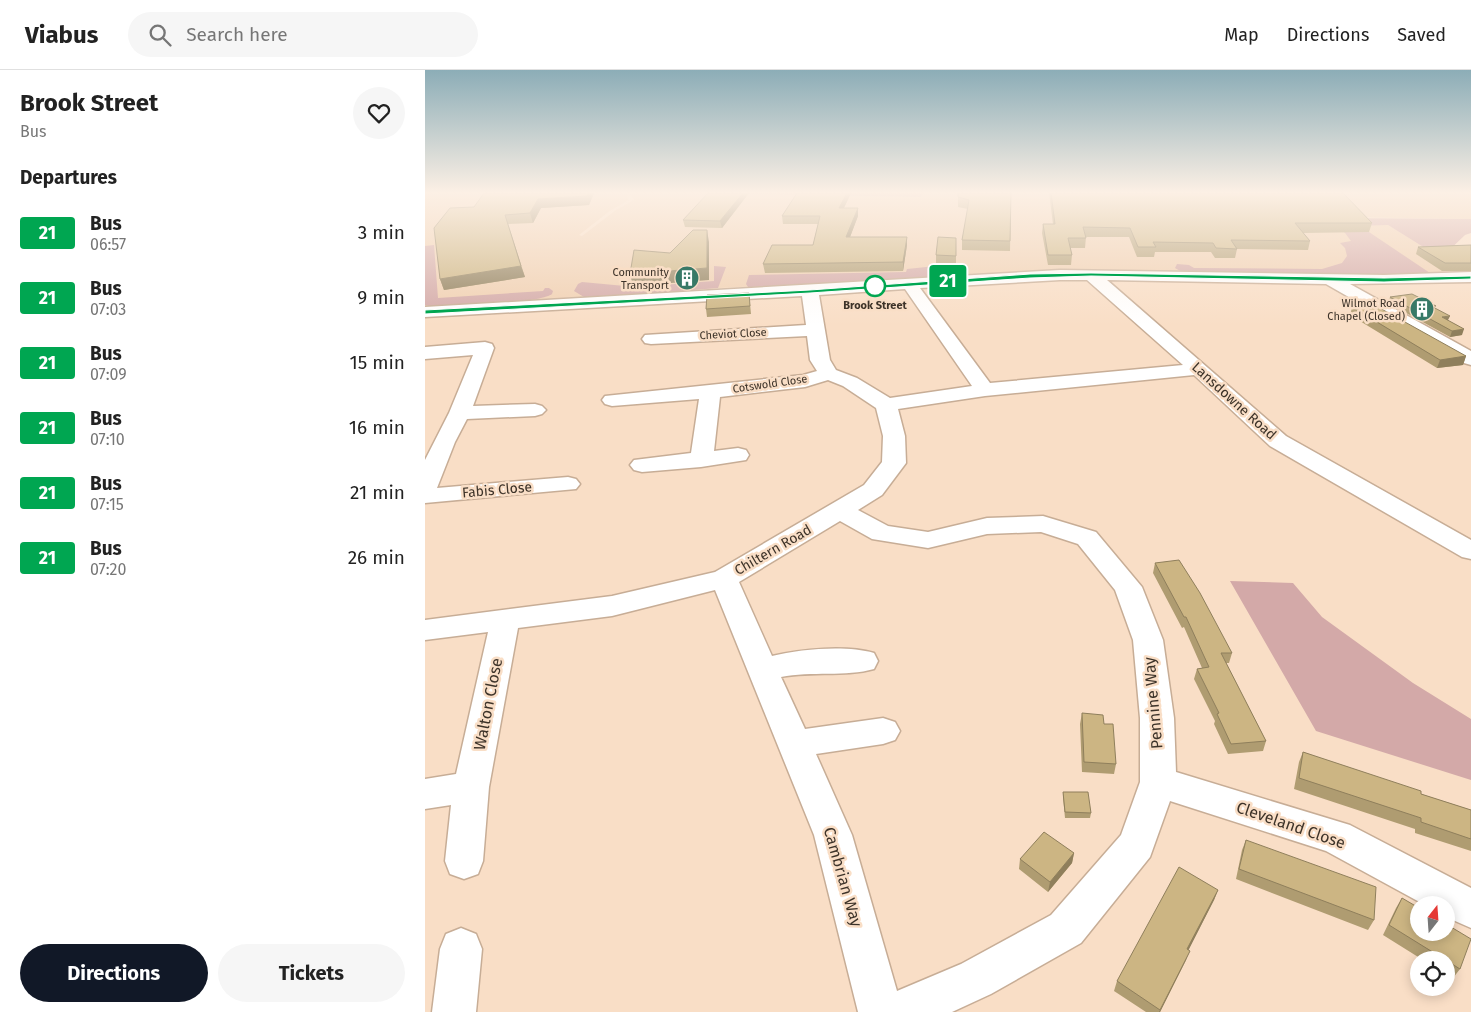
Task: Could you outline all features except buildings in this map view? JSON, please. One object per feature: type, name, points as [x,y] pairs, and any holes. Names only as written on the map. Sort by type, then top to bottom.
[{"type":"street","points":[[425,312],[810,292],[1008,276],[1091,275],[1330,280],[1471,277]]},
{"type":"street","name":"Lansdowne Road","points":[[1091,275],[1278,441],[1471,550]]},
{"type":"street","points":[[1330,280],[1471,359]]},
{"type":"street","points":[[909,284],[985,390]]},
{"type":"street","points":[[810,292],[820,360],[829,374],[850,382],[887,405],[985,390],[1199,369]]},
{"type":"street","name":"Cheviot Close","points":[[651,339],[816,330]]},
{"type":"street","points":[[425,352],[485,348],[460,413],[435,443],[425,487]]},
{"type":"street","name":"Cotswold Close","points":[[612,400],[710,392],[805,380],[829,374]]},
{"type":"street","points":[[701,460],[710,392]]},
{"type":"street","name":"Chiltern Road","points":[[425,630],[612,606],[724,579],[873,490],[894,463],[895,436],[887,405]]},
{"type":"street","points":[[460,413],[535,410]]},
{"type":"street","points":[[642,465],[739,455]]},
{"type":"street","name":"Fabis Close","points":[[425,496],[568,484]]},
{"type":"street","name":"Pennine Way","points":[[840,511],[881,533],[928,540],[987,526],[1043,524],[1087,538],[1128,586],[1148,640],[1157,718],[1159,782],[1136,846],[1066,929],[976,979],[901,1012]]},
{"type":"street","name":"Cambrian Way","points":[[724,579],[833,835],[880,1012]]},
{"type":"street","name":"Walton Close","points":[[464,861],[471,787],[505,620]]},
{"type":"street","points":[[763,670],[777,666],[818,661],[863,661]]},
{"type":"street","points":[[795,746],[808,742],[883,731]]},
{"type":"street","name":"Cleveland Close","points":[[1159,782],[1337,837],[1471,909]]},
{"type":"street","points":[[425,794],[471,787]]},
{"type":"street","points":[[454,1012],[461,949]]},
{"type":"shaded area","points":[[425,237],[1407,237],[1441,258],[1471,251],[1471,273],[1397,276],[959,276],[719,288],[425,308]]},
{"type":"shaded area","points":[[1348,237],[1376,237],[1433,275],[1182,272],[1175,268],[1177,264],[1189,265],[1194,268],[1322,269],[1342,263],[1347,256],[1345,248],[1340,243],[1351,241]]},
{"type":"shaded area","points":[[1407,237],[1463,237],[1441,258]]},
{"type":"shaded area","points":[[434,245],[438,298],[543,291],[545,288],[553,291],[552,294],[530,300],[490,305],[450,307],[425,305],[425,246]]},
{"type":"shaded area","points":[[714,266],[726,267],[718,288],[592,298],[584,297],[574,291],[578,284],[582,282],[625,286],[622,288],[714,281]]},
{"type":"shaded area","points":[[954,266],[955,277],[847,285],[748,287],[746,284],[749,275],[906,272],[907,269]]},
{"type":"shaded area","points":[[1230,581],[1293,583],[1322,617],[1413,683],[1471,719],[1471,780],[1316,731]]},
{"type":"bus line","name":"21","points":[[425,312],[810,292],[1008,276],[1091,275],[1384,280],[1471,277]]},
{"type":"place","name":"Community Transport","points":[[687,278]]},
{"type":"place","name":"Brook Street","points":[[875,286]]},
{"type":"place","name":"Wilmot Road Chapel (Closed)","points":[[1422,309]]}]
